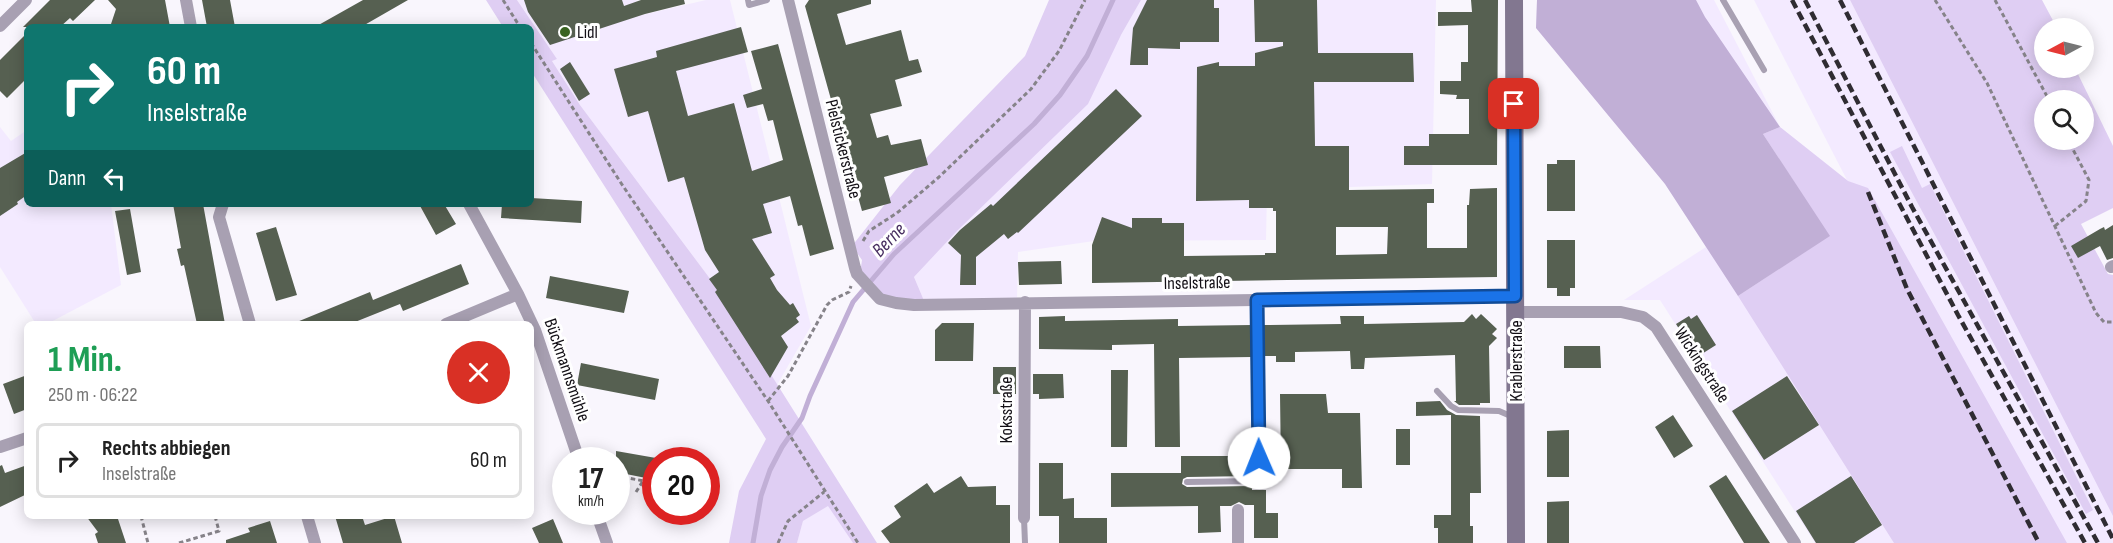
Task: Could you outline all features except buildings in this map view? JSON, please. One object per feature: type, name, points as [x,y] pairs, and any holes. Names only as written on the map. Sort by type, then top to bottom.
[{"type":"street","points":[[0,26],[26,0]]},
{"type":"street","points":[[186,0],[190,24]]},
{"type":"street","name":"Pielstickerstraße","points":[[788,0],[857,274],[880,299]]},
{"type":"street","name":"Krablerstraße","points":[[1514,0],[1516,543]]},
{"type":"street","points":[[222,207],[219,217],[249,321]]},
{"type":"street","name":"Bückmannsmühle","points":[[471,207],[531,321]]},
{"type":"street","points":[[453,321],[518,294]]},
{"type":"street","name":"Inselstraße","points":[[880,299],[914,305],[1257,300],[1516,304]]},
{"type":"street","name":"Koksstraße","points":[[1024,518],[1025,302]]},
{"type":"street","name":"Wickingstraße","points":[[1516,304],[1621,312],[1643,317],[1656,327],[1795,543]]},
{"type":"street","name":"Bückmannsmühle","points":[[534,328],[575,447]]},
{"type":"street","points":[[0,447],[24,439]]},
{"type":"street","points":[[1238,510],[1238,543]]},
{"type":"street","points":[[308,519],[315,543]]},
{"type":"street","points":[[601,525],[607,543]]},
{"type":"lane","points":[[748,0],[749,5],[767,0]]},
{"type":"lane","points":[[1723,0],[1764,70]]},
{"type":"lane","points":[[1187,482],[1259,481],[1257,300]]},
{"type":"lane","points":[[1437,391],[1458,410],[1499,411],[1516,418]]},
{"type":"lane","points":[[1024,518],[1025,543]]},
{"type":"path","points":[[503,0],[518,24]]},
{"type":"path","points":[[854,263],[869,231],[897,213],[934,182],[1031,89],[1059,51],[1084,0]]},
{"type":"path","points":[[1935,0],[1987,83],[2096,313],[2104,322],[2113,322]]},
{"type":"path","points":[[1995,0],[2044,90]]},
{"type":"path","points":[[534,48],[621,183],[768,401],[858,543]]},
{"type":"path","points":[[2055,226],[2086,201],[2089,180],[2073,150]]},
{"type":"path","points":[[768,401],[788,376],[823,311],[832,300],[849,292]]},
{"type":"path","points":[[636,492],[642,483]]},
{"type":"path","points":[[778,543],[789,521],[824,492]]},
{"type":"path","points":[[142,519],[148,543]]},
{"type":"path","points":[[179,543],[219,531],[216,519]]},
{"type":"shaded area","points":[[486,0],[517,0],[533,24],[501,24]]},
{"type":"shaded area","points":[[517,0],[636,0],[642,15],[706,0],[730,0],[811,326],[777,385],[714,284],[580,105],[552,61],[557,59]]},
{"type":"shaded area","points":[[1049,0],[1141,0],[1121,35],[1088,104],[958,230],[914,277],[925,303],[882,297],[860,274],[862,260],[852,246],[900,185],[1025,56]]},
{"type":"shaded area","points":[[1141,0],[1436,0],[1432,184],[1267,190],[1266,240],[1094,241],[1018,252],[1017,300],[925,303],[914,277],[958,230],[1121,35]]},
{"type":"shaded area","points":[[1537,0],[1714,0],[1780,127],[1847,180],[1754,0],[1850,0],[1884,66],[2113,365],[2113,543],[1815,543],[1660,300],[1624,300],[1706,247],[1665,184],[1536,28]]},
{"type":"shaded area","points":[[1537,0],[1696,0],[1705,17],[1780,127],[1763,134],[1830,236],[1738,296],[1665,184],[1536,28]]},
{"type":"shaded area","points":[[1850,0],[2042,0],[2052,18],[2034,18],[2034,78],[2080,78],[2086,90],[2034,90],[2034,150],[2094,150],[2094,107],[2113,146],[2113,208],[2081,224],[2108,274],[2113,275],[2113,516]]},
{"type":"shaded area","points":[[534,25],[557,59],[552,61],[580,105],[714,284],[877,543],[853,543],[828,506],[803,521],[797,543],[729,543],[739,491],[766,439],[534,76]]},
{"type":"shaded area","points":[[0,127],[11,141],[24,132],[24,207],[111,207],[121,285],[53,321],[34,321],[0,267]]},
{"type":"shaded area","points":[[1780,127],[1848,181],[1868,188],[2067,543],[1894,543],[1738,296],[1829,236],[1763,134]]},
{"type":"shaded area","points":[[1902,146],[1922,188],[1930,184],[2093,510],[2086,514],[1890,152]]},
{"type":"shaded area","points":[[828,505],[853,543],[797,543],[803,521]]},
{"type":"waterway","name":"Berne","points":[[753,543],[761,496],[770,470],[782,447],[802,418],[853,302],[894,254],[1034,124],[1060,95],[1087,56],[1113,0]]},
{"type":"railway","points":[[1792,0],[1958,315],[2085,543]]},
{"type":"railway","points":[[1805,0],[1912,207],[2098,543]]},
{"type":"railway","points":[[1840,0],[2113,539]]},
{"type":"railway","points":[[1868,192],[1907,289],[2039,543]]},
{"type":"place","name":"Lidl","points":[[565,32]]},
{"type":"route","points":[[1259,458],[1257,300],[1515,296],[1514,104]]}]
